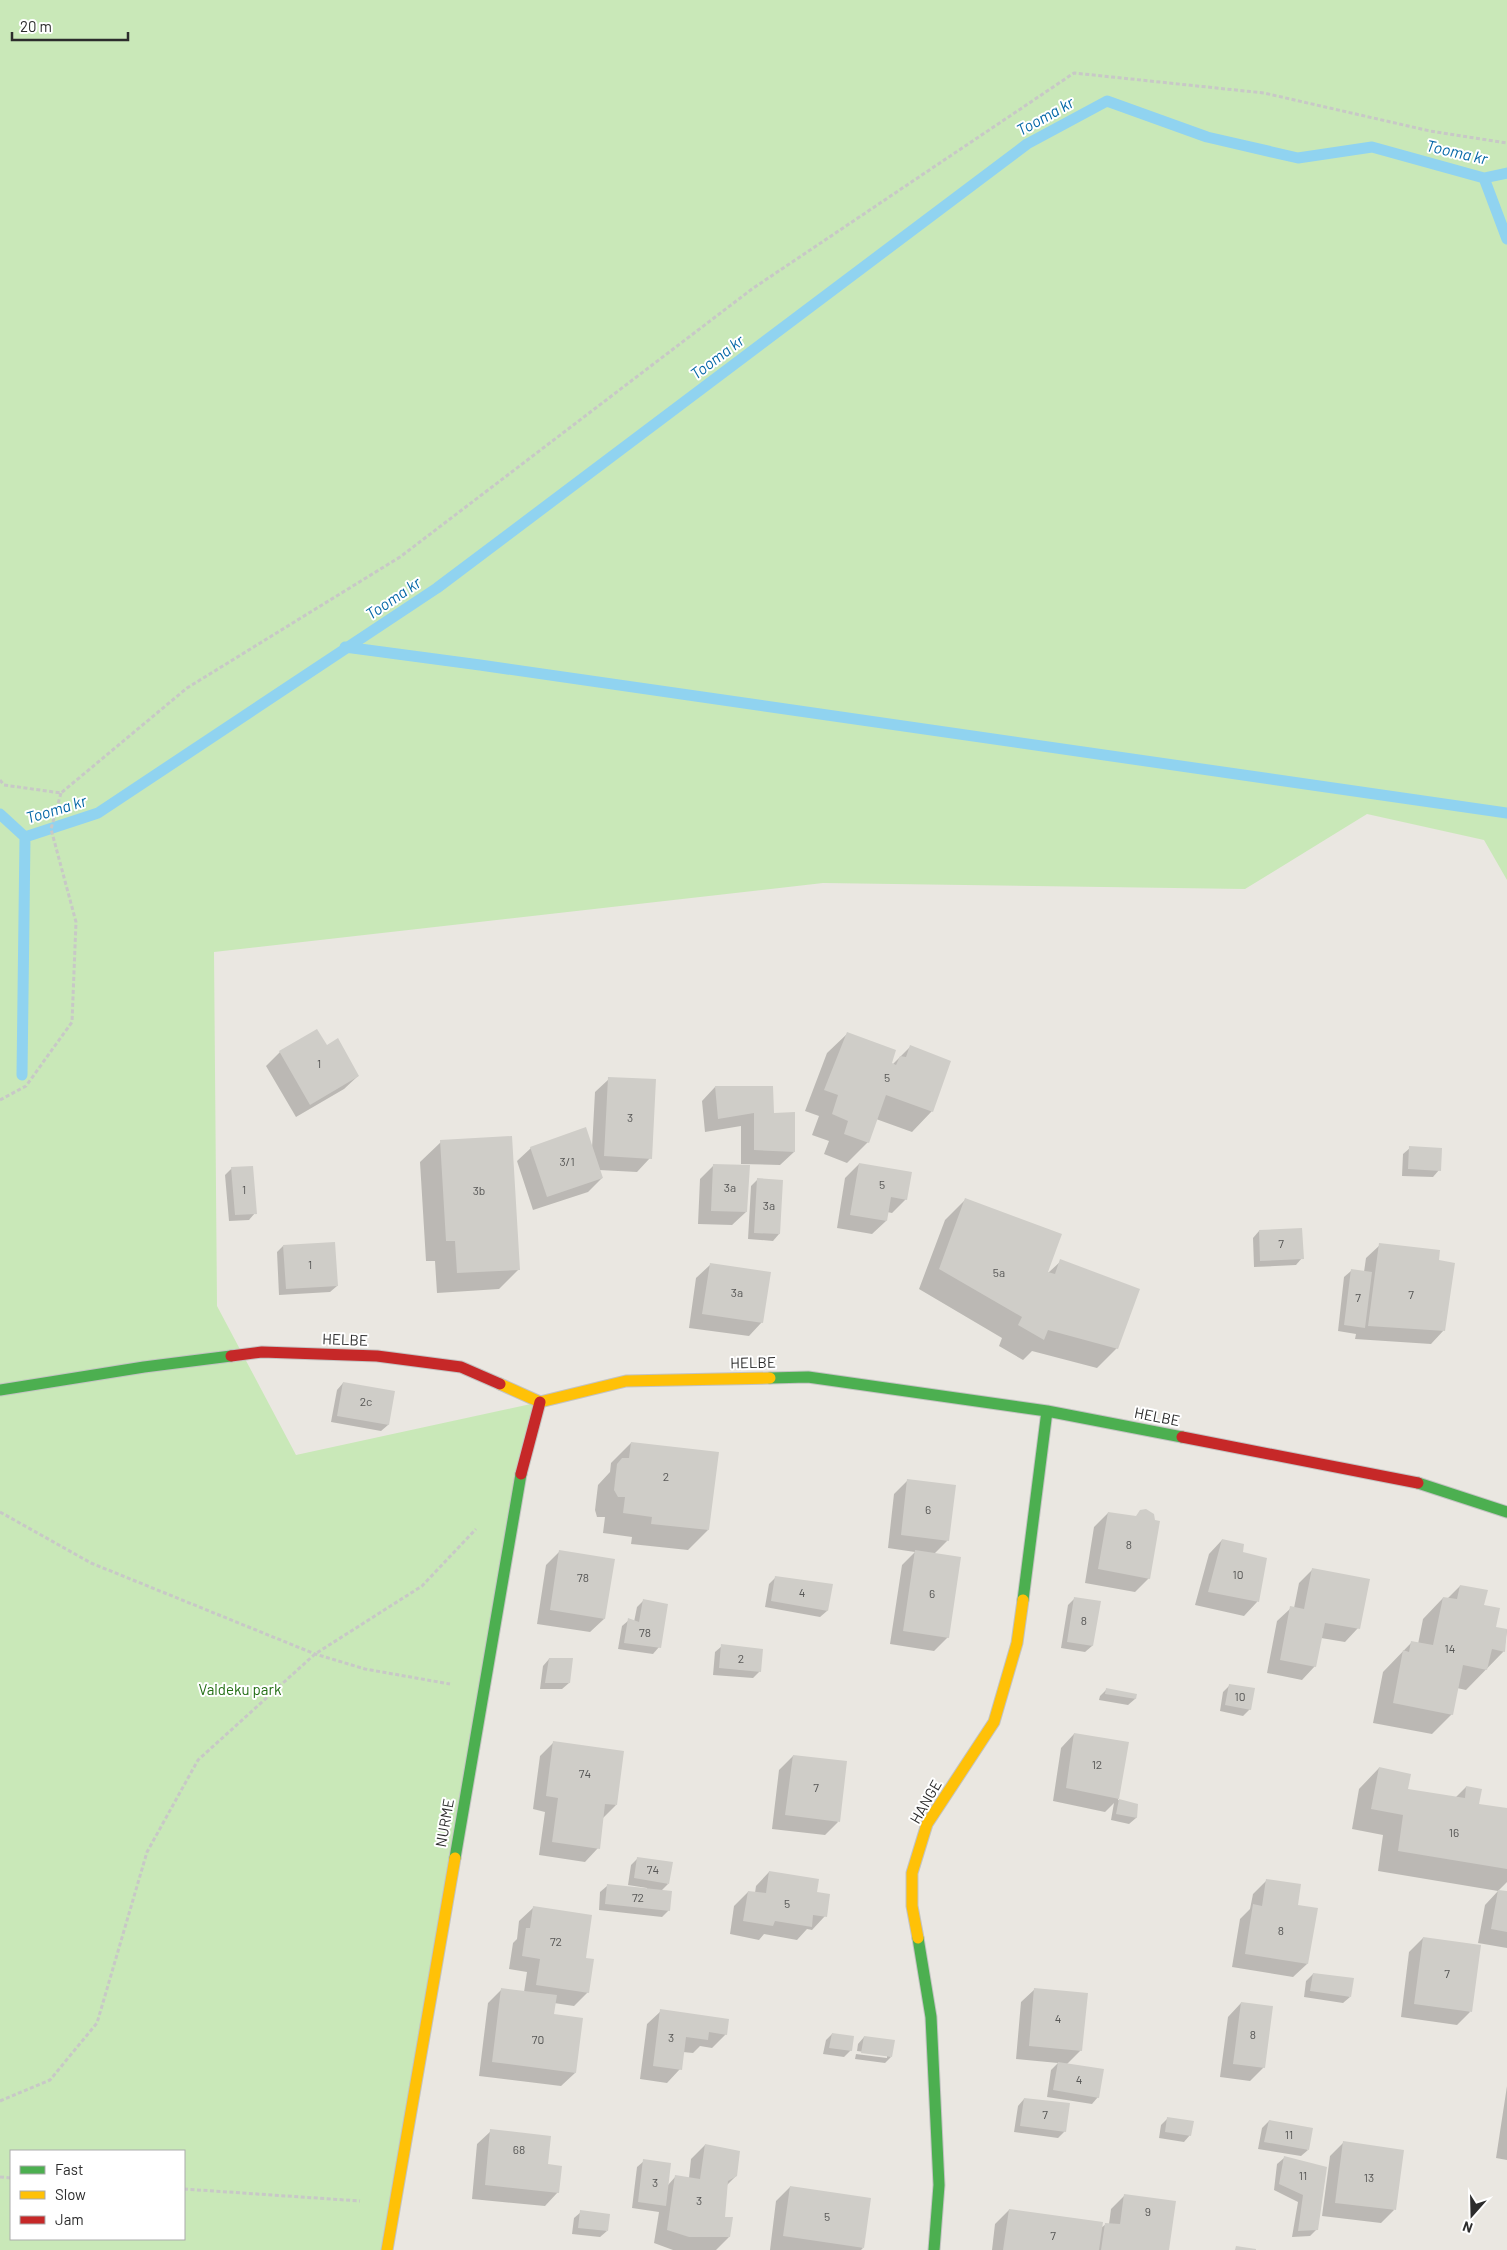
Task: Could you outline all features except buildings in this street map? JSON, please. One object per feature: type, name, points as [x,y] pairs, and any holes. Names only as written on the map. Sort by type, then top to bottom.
[{"type":"street","name":"HELBE","points":[[0,1390],[144,1367],[262,1352],[377,1356],[461,1367],[540,1402],[626,1381],[808,1377],[1046,1411],[1420,1483],[1507,1512]]},
{"type":"street","name":"NURME","points":[[387,2250],[519,1483],[540,1402]]},
{"type":"street","name":"HANGE","points":[[934,2250],[939,2185],[931,2017],[912,1906],[912,1873],[927,1824],[994,1722],[1017,1643],[1046,1411]]},
{"type":"path","points":[[0,1100],[26,1086],[72,1022],[76,922],[51,829],[61,793],[187,688],[400,557],[752,290],[1074,73],[1264,93],[1430,131],[1507,143]]},
{"type":"path","points":[[0,780],[4,785],[61,793]]},
{"type":"path","points":[[0,1512],[91,1563],[315,1654],[365,1669],[483,1690]]},
{"type":"path","points":[[0,2101],[50,2080],[97,2024],[147,1852],[198,1760],[315,1654],[422,1586],[480,1524]]},
{"type":"path","points":[[185,2189],[395,2204]]},
{"type":"green space","name":"Valdeku park","points":[[0,0],[1507,0],[1507,880],[1484,840],[1367,814],[1245,889],[823,883],[214,952],[217,1306],[296,1455],[540,1402],[387,2250],[0,2250]]},
{"type":"waterway","name":"Tooma kr","points":[[0,814],[25,837],[98,813],[437,588],[1027,144],[1107,101],[1207,137],[1298,158],[1372,147],[1484,178],[1507,173]]},
{"type":"waterway","points":[[1484,178],[1507,239]]},
{"type":"waterway","points":[[345,647],[1507,813]]},
{"type":"waterway","points":[[22,1075],[25,837]]},
{"type":"traffic: fast","points":[[0,1390],[144,1367],[231,1356]]},
{"type":"traffic: fast","points":[[770,1378],[808,1377],[1047,1411],[1182,1437]]},
{"type":"traffic: fast","points":[[1023,1600],[1047,1411]]},
{"type":"traffic: fast","points":[[455,1858],[521,1474]]},
{"type":"traffic: fast","points":[[1418,1483],[1507,1512]]},
{"type":"traffic: fast","points":[[918,1938],[931,2017],[939,2185],[934,2250]]},
{"type":"traffic: slow","points":[[500,1384],[540,1402],[626,1381],[770,1378]]},
{"type":"traffic: slow","points":[[918,1938],[912,1906],[912,1873],[927,1824],[994,1722],[1017,1643],[1023,1600]]},
{"type":"traffic: slow","points":[[387,2250],[455,1858]]},
{"type":"traffic: jam","points":[[231,1356],[262,1352],[377,1356],[461,1367],[500,1384]]},
{"type":"traffic: jam","points":[[521,1474],[540,1402]]},
{"type":"traffic: jam","points":[[1182,1437],[1418,1483]]}]
